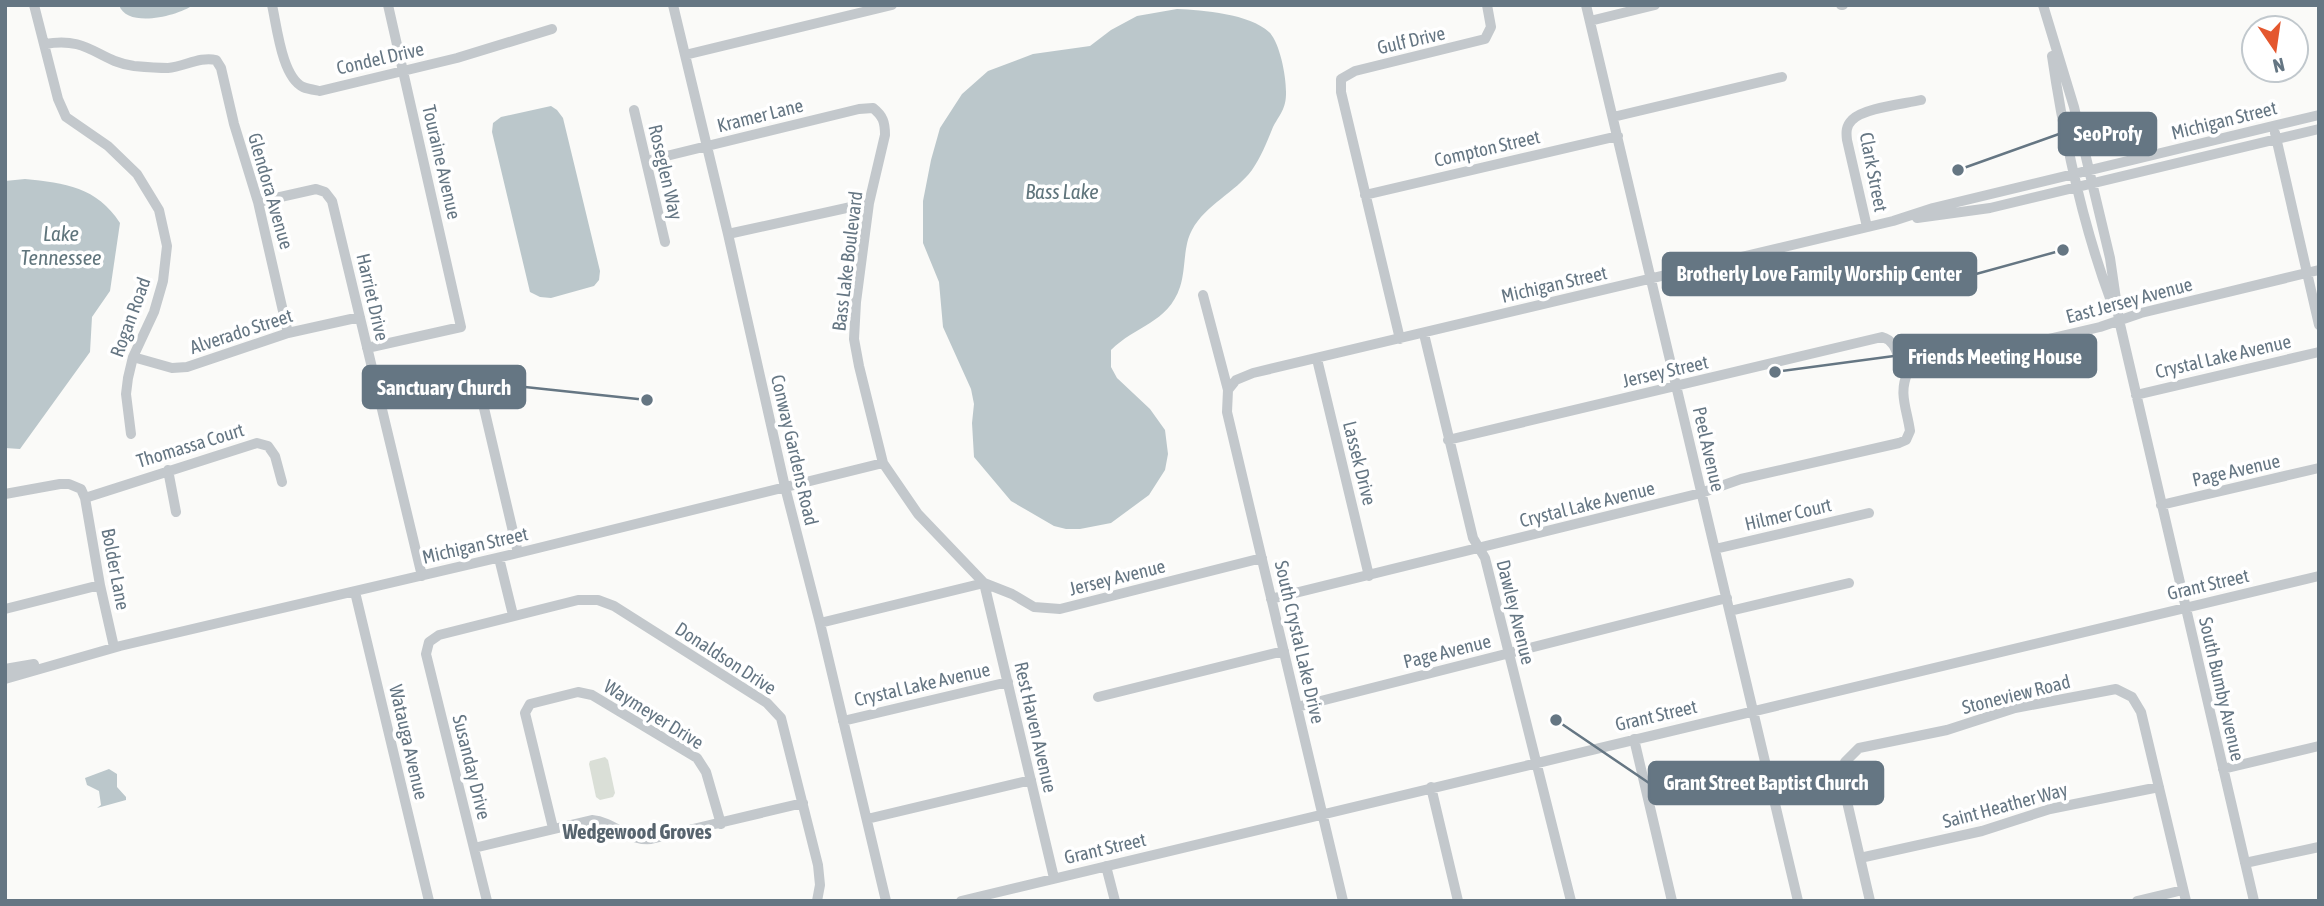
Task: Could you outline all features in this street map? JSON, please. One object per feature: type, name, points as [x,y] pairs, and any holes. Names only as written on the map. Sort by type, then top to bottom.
[{"type":"street","name":"Rogan Road","points":[[34,5],[58,99],[66,117],[108,146],[137,174],[159,210],[167,246],[163,281],[154,312],[133,357],[125,394],[131,434]]},
{"type":"street","name":"Condel Drive","points":[[272,5],[284,60],[292,78],[303,87],[320,91],[486,51],[552,29]]},
{"type":"street","name":"Touraine Avenue","points":[[367,348],[461,327],[388,5]]},
{"type":"street","name":"Conway Gardens Road","points":[[673,5],[785,487],[886,901]]},
{"type":"street","points":[[685,55],[892,5]]},
{"type":"street","name":"Gulf Drive","points":[[1365,195],[1341,92],[1341,79],[1355,71],[1478,42],[1489,34],[1491,20],[1487,5]]},
{"type":"street","name":"Peel Avenue","points":[[1586,5],[1798,901]]},
{"type":"street","points":[[1590,21],[1655,5]]},
{"type":"street","name":"South Bumby Avenue","points":[[2043,5],[2074,107],[2110,258],[2119,320],[2254,901]]},
{"type":"street","name":"South Bumby Avenue","points":[[2048,26],[2060,110],[2096,262],[2119,320]]},
{"type":"street","name":"Glendora Avenue","points":[[45,44],[76,42],[120,63],[134,66],[169,68],[209,58],[216,60],[258,202],[288,332]]},
{"type":"street","points":[[1613,117],[1782,77]]},
{"type":"street","name":"Clark Street","points":[[1867,227],[1847,140],[1849,123],[1862,114],[1921,100]]},
{"type":"street","name":"Kramer Lane","points":[[646,160],[859,109],[873,108],[880,114]]},
{"type":"street","name":"Roseglen Way","points":[[634,110],[665,242]]},
{"type":"street","name":"Bass Lake Boulevard","points":[[880,114],[885,123],[885,135],[869,203],[856,302],[854,339],[859,366],[883,463],[918,514],[984,583]]},
{"type":"street","name":"Michigan Street","points":[[1894,221],[1933,208],[2319,115]]},
{"type":"street","points":[[2273,126],[2319,325]]},
{"type":"street","name":"Michigan Street","points":[[1228,390],[1231,384],[1245,376],[1867,227],[1969,212],[2319,129]]},
{"type":"street","name":"Compton Street","points":[[1365,195],[1618,136]]},
{"type":"street","points":[[2216,140],[2220,153]]},
{"type":"street","name":"Harriet Drive","points":[[258,202],[316,189],[325,192],[332,201],[422,576]]},
{"type":"street","points":[[1365,195],[1400,339]]},
{"type":"street","points":[[728,234],[869,203]]},
{"type":"street","name":"East Jersey Avenue","points":[[1908,372],[2100,327],[2141,313],[2319,270]]},
{"type":"street","name":"South Crystal Lake Drive","points":[[1203,295],[1228,390],[1227,412],[1343,901]]},
{"type":"street","name":"Alverado Street","points":[[133,357],[164,367],[187,367],[288,332],[360,317]]},
{"type":"street","name":"Dawley Avenue","points":[[1424,334],[1472,538],[1485,558],[1571,901]]},
{"type":"street","name":"Jersey Street","points":[[1448,440],[1882,337],[1890,340],[1900,363],[1908,372]]},
{"type":"street","name":"Crystal Lake Avenue","points":[[2136,395],[2319,352]]},
{"type":"street","name":"Lassek Drive","points":[[1317,359],[1369,576]]},
{"type":"street","name":"Crystal Lake Avenue","points":[[1271,599],[1701,493],[1741,479],[1899,443],[1909,436],[1910,427],[1902,394],[1908,372]]},
{"type":"street","points":[[476,374],[518,553]]},
{"type":"street","name":"Thomassa Court","points":[[85,498],[257,443],[268,446],[275,456],[282,482]]},
{"type":"street","name":"Michigan Street","points":[[5,678],[114,647],[499,558],[883,463]]},
{"type":"street","name":"Page Avenue","points":[[2161,505],[2319,468]]},
{"type":"street","points":[[168,470],[176,512]]},
{"type":"street","points":[[5,494],[69,484],[81,489],[85,498]]},
{"type":"street","name":"Bolder Lane","points":[[85,498],[114,647]]},
{"type":"street","name":"Hilmer Court","points":[[1715,550],[1869,513]]},
{"type":"street","points":[[499,558],[513,615]]},
{"type":"street","name":"Jersey Avenue","points":[[984,583],[1012,594],[1034,607],[1060,609],[1262,558]]},
{"type":"street","name":"Grant Street","points":[[961,901],[2319,576]]},
{"type":"street","points":[[820,623],[984,583]]},
{"type":"street","name":"Rest Haven Avenue","points":[[984,583],[1054,878]]},
{"type":"street","points":[[1730,611],[1849,583]]},
{"type":"street","points":[[5,609],[100,585]]},
{"type":"street","name":"Watauga Avenue","points":[[355,592],[429,901]]},
{"type":"street","name":"Page Avenue","points":[[1297,707],[1727,598]]},
{"type":"street","name":"Donaldson Drive","points":[[429,642],[439,635],[513,615],[578,600],[598,600],[614,606],[767,703],[781,718],[803,803],[818,865],[820,885],[817,901]]},
{"type":"street","name":"Susanday Drive","points":[[429,642],[426,654],[487,901]]},
{"type":"street","points":[[1098,697],[1284,651]]},
{"type":"street","name":"Michigan Street","points":[[5,668],[75,657]]},
{"type":"street","name":"Crystal Lake Avenue","points":[[843,721],[1008,682]]},
{"type":"street","name":"Stoneview Road","points":[[1870,901],[1842,780],[1845,762],[1851,754],[1869,745],[1947,730],[2015,708],[2106,690],[2124,691],[2138,703],[2185,895]]},
{"type":"street","name":"Waymeyer Drive","points":[[553,828],[525,713],[530,704],[578,692],[592,695],[697,758],[706,772],[721,824]]},
{"type":"street","points":[[1634,738],[1672,901]]},
{"type":"street","points":[[2223,769],[2319,746]]},
{"type":"street","points":[[867,819],[1031,780]]},
{"type":"street","points":[[1431,787],[1458,901]]},
{"type":"street","name":"Saint Heather Way","points":[[1860,858],[1982,831],[2050,809],[2159,787]]},
{"type":"street","points":[[474,848],[592,820],[603,821],[639,840],[721,824],[803,803]]},
{"type":"street","points":[[2245,863],[2319,847]]},
{"type":"street","points":[[1106,866],[1115,901]]},
{"type":"street","points":[[2137,901],[2185,895]]},
{"type":"shaded area","points":[[605,757],[615,793],[613,797],[600,800],[596,797],[589,764],[590,761]]},
{"type":"water","points":[[119,5],[193,5],[165,16],[142,18],[132,17]]},
{"type":"water","name":"Bass Lake","points":[[1177,9],[1238,17],[1269,32],[1283,66],[1285,103],[1252,170],[1205,213],[1192,230],[1187,243],[1180,287],[1168,309],[1111,350],[1111,367],[1117,378],[1150,409],[1165,430],[1168,454],[1165,470],[1149,495],[1111,523],[1066,529],[1054,526],[1011,501],[974,457],[974,404],[971,389],[943,327],[939,282],[923,243],[923,201],[931,160],[940,128],[962,94],[988,71],[1033,54],[1090,46],[1111,30],[1137,16]]},
{"type":"water","points":[[551,106],[563,118],[600,271],[599,280],[594,286],[551,298],[530,292],[492,132],[493,123],[501,117]]},
{"type":"water","name":"Lake Tennessee","points":[[25,179],[67,185],[90,194],[111,211],[120,223],[110,291],[92,317],[90,352],[20,449],[5,448],[5,181]]},
{"type":"water","points":[[109,769],[117,774],[117,787],[126,800],[97,808],[101,805],[99,791],[87,785],[85,778]]},
{"type":"place","name":"SeoProfy","points":[[1958,170]]},
{"type":"place","name":"Brotherly Love Family Worship Center","points":[[2063,250]]},
{"type":"place","name":"Friends Meeting House","points":[[1775,372]]},
{"type":"place","name":"Sanctuary Church","points":[[647,400]]},
{"type":"place","name":"Grant Street Baptist Church","points":[[1556,720]]},
{"type":"district","name":"Wedgewood Groves","points":[[637,831]]}]
